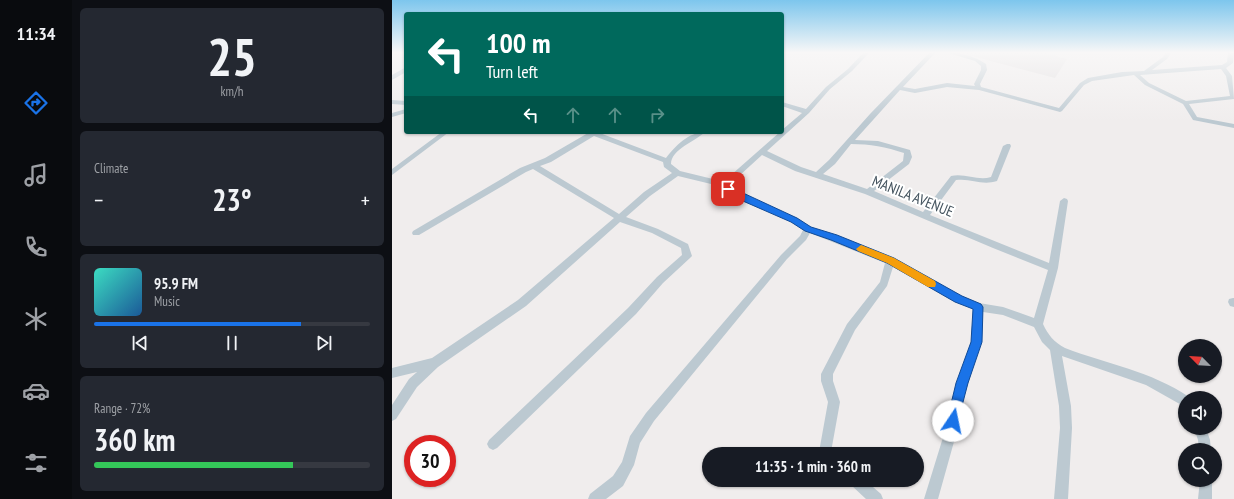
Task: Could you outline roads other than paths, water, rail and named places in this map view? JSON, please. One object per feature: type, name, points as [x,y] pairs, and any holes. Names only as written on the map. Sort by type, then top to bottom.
[{"type":"street","points":[[784,132],[807,112],[828,88],[844,75]]},
{"type":"street","points":[[816,176],[832,162],[872,115],[911,75]]},
{"type":"street","points":[[979,88],[977,84],[981,75]]},
{"type":"street","points":[[899,88],[916,91],[947,85],[979,88],[1060,110],[1085,82],[1122,75]]},
{"type":"street","points":[[1137,75],[1147,84],[1185,103],[1195,119],[1234,126]]},
{"type":"street","points":[[1185,103],[1234,97],[1229,75]]},
{"type":"street","points":[[392,102],[404,103]]},
{"type":"street","points":[[784,105],[807,112]]},
{"type":"street","points":[[392,115],[404,112]]},
{"type":"street","points":[[392,173],[443,134]]},
{"type":"street","points":[[416,233],[516,174],[548,160],[589,134]]},
{"type":"street","points":[[597,134],[667,161]]},
{"type":"street","points":[[667,161],[677,148],[699,134]]},
{"type":"street","points":[[723,186],[782,134]]},
{"type":"street","points":[[849,142],[881,142],[907,152],[908,158],[906,162],[868,192]]},
{"type":"street","points":[[925,216],[954,178],[959,176],[981,182],[994,179],[1007,146]]},
{"type":"street","name":"MANILA AVENUE","points":[[762,152],[798,169],[868,192],[895,205],[1053,268]]},
{"type":"street","points":[[667,161],[667,165],[677,173],[723,186],[739,196],[782,214],[808,229],[890,261],[958,299],[978,307],[1003,311],[1038,324],[1048,342],[1055,348],[1143,380],[1178,395]]},
{"type":"street","points":[[493,444],[632,311],[660,280],[687,256],[685,246],[655,231],[621,219],[534,166]]},
{"type":"street","points":[[392,415],[412,383],[434,363],[522,303],[621,219],[647,194],[677,173]]},
{"type":"street","points":[[1038,324],[1053,268],[1064,202]]},
{"type":"street","points":[[595,499],[618,481],[628,465],[634,440],[650,417],[784,256],[803,238],[808,229]]},
{"type":"street","points":[[826,447],[834,402],[827,381],[827,374],[850,327],[884,283],[890,261]]},
{"type":"street","points":[[931,499],[951,431],[954,410],[976,342],[978,307]]},
{"type":"street","points":[[1055,348],[1066,414],[1061,499]]},
{"type":"street","points":[[392,373],[434,363]]},
{"type":"street","points":[[863,487],[876,499]]},
{"type":"street","points":[[1205,499],[1206,487]]}]
